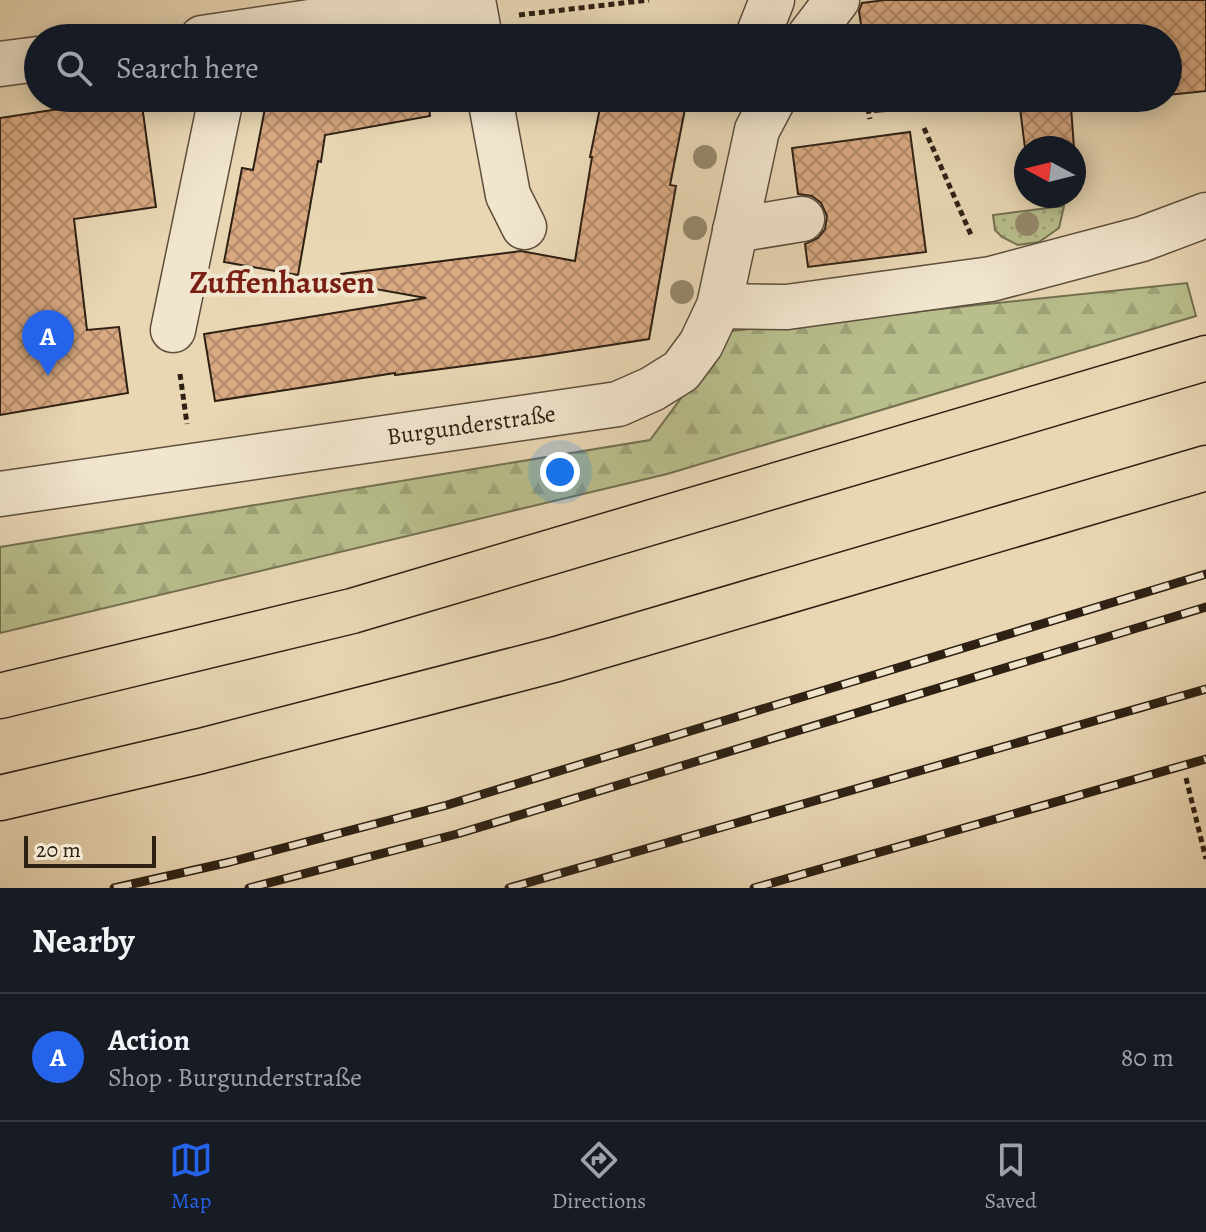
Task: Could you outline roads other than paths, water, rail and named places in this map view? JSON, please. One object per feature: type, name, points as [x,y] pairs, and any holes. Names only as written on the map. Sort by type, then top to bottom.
[{"type":"highway","points":[[0,696],[352,611],[1206,358]]},
{"type":"highway","points":[[0,798],[201,751],[557,659],[1206,468]]},
{"type":"street","points":[[763,24],[772,0]]},
{"type":"street","points":[[819,24],[837,0]]},
{"type":"street","points":[[254,24],[452,1],[469,24]]},
{"type":"street","points":[[0,64],[24,61]]},
{"type":"street","points":[[173,330],[218,112]]},
{"type":"street","points":[[493,112],[508,195],[524,227]]},
{"type":"street","name":"Burgunderstraße","points":[[0,494],[618,404],[652,389],[681,371],[701,344],[719,306],[760,112]]},
{"type":"street","points":[[719,306],[787,307],[991,279],[1142,239],[1206,215]]},
{"type":"street","points":[[735,230],[802,219]]},
{"type":"railway","points":[[114,888],[230,862],[447,805],[1206,574]]},
{"type":"railway","points":[[249,888],[457,834],[1206,607]]},
{"type":"railway","points":[[509,888],[1206,689]]},
{"type":"railway","points":[[754,888],[1206,759]]},
{"type":"place","name":"Action","points":[[48,376]]},
{"type":"district","name":"Zuffenhausen","points":[[282,282]]}]
